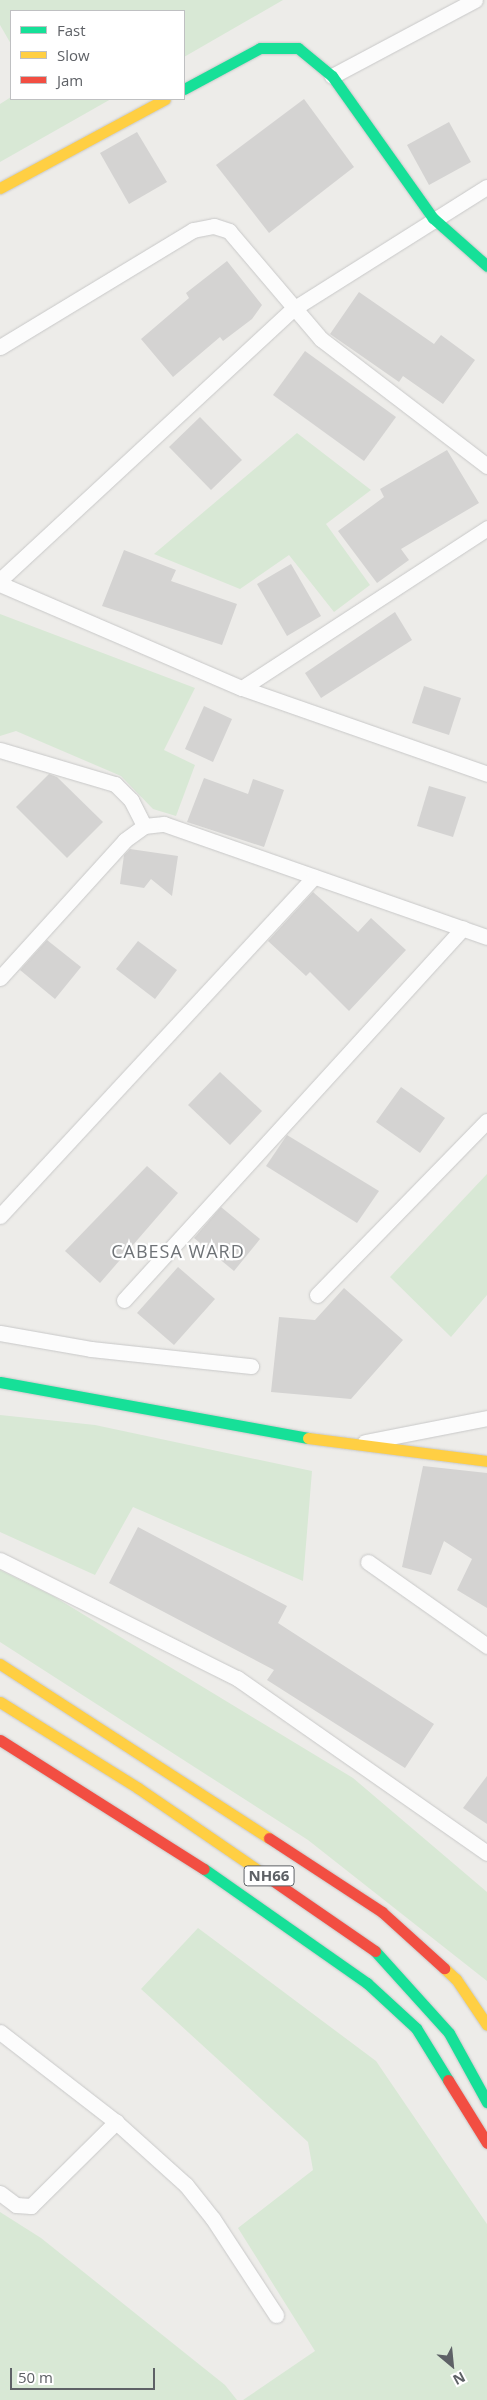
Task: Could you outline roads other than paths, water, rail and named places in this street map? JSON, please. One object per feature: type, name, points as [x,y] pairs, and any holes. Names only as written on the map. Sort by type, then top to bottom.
[{"type":"main road","points":[[185,88],[260,48],[298,48],[332,76],[433,218],[487,266]]},
{"type":"main road","points":[[0,188],[163,100]]},
{"type":"main road","points":[[0,1382],[349,1445],[487,1461]]},
{"type":"main road","name":"NH66","points":[[0,1664],[382,1912],[456,1979],[487,2025]]},
{"type":"main road","name":"NH66","points":[[0,1702],[138,1788],[383,1957],[449,2033],[487,2102]]},
{"type":"main road","points":[[0,1740],[230,1885],[367,1983],[416,2028],[487,2143]]},
{"type":"street","points":[[332,76],[475,0]]},
{"type":"street","points":[[487,187],[433,218],[292,309],[0,582],[242,688],[487,774]]},
{"type":"street","points":[[0,347],[193,230],[214,226],[229,231],[292,309],[321,339],[487,466]]},
{"type":"street","points":[[242,688],[487,528]]},
{"type":"street","points":[[0,750],[115,784],[131,800],[144,826]]},
{"type":"street","points":[[0,978],[125,840],[144,826],[164,824],[487,936]]},
{"type":"street","points":[[0,1216],[314,877]]},
{"type":"street","points":[[124,1300],[463,928]]},
{"type":"street","points":[[317,1295],[487,1120]]},
{"type":"street","points":[[0,1333],[91,1349],[250,1366]]},
{"type":"street","points":[[349,1445],[487,1418]]},
{"type":"street","points":[[0,1560],[237,1678],[487,1853]]},
{"type":"street","points":[[368,1562],[487,1646]]},
{"type":"street","points":[[0,2032],[116,2122],[186,2185],[213,2219],[276,2315]]},
{"type":"street","points":[[0,2193],[16,2205],[32,2206],[116,2122]]},
{"type":"district","name":"CABESA WARD","points":[[178,1251]]}]
